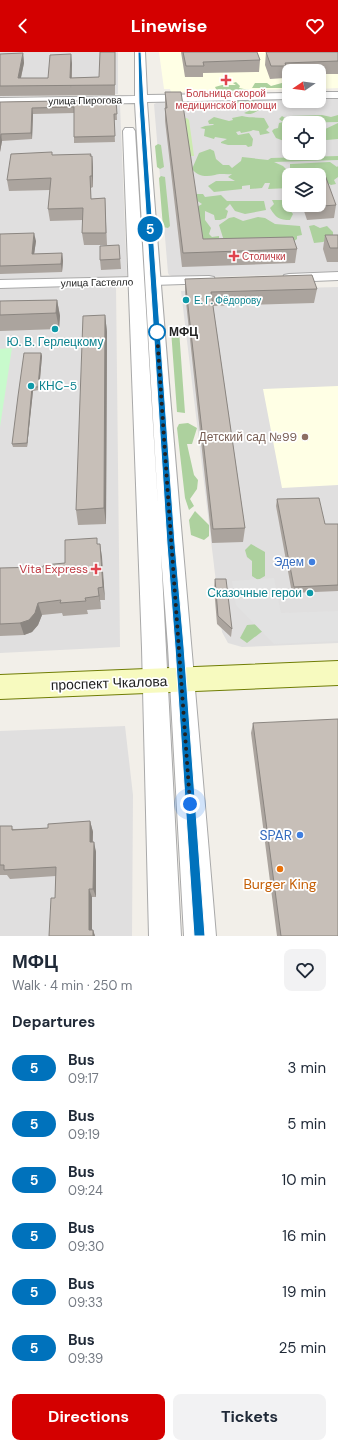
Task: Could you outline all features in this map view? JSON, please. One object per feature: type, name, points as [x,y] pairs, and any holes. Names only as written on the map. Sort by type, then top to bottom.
[{"type":"main road","name":"проспект Чкалова","points":[[0,687],[338,673]]},
{"type":"street","points":[[127,52],[135,99],[144,281],[169,681],[200,936]]},
{"type":"street","points":[[135,99],[140,52]]},
{"type":"street","points":[[326,95],[338,95]]},
{"type":"street","name":"улица Пирогова","points":[[0,102],[282,96]]},
{"type":"street","points":[[276,278],[338,276]]},
{"type":"street","name":"улица Гастелло","points":[[0,284],[222,279]]},
{"type":"street","points":[[165,936],[169,681]]},
{"type":"shaded area","points":[[0,52],[118,52],[118,94],[0,97]]},
{"type":"shaded area","name":"Больница скорой медицинской помощи","points":[[159,52],[338,52],[338,88],[326,89],[326,64],[282,64],[282,89],[171,92],[170,89],[164,89]]},
{"type":"shaded area","points":[[338,96],[338,273],[178,278],[169,275],[154,104],[161,101],[282,98],[282,108],[326,108],[326,97]]},
{"type":"shaded area","points":[[120,105],[127,276],[0,280],[0,107]]},
{"type":"shaded area","points":[[116,285],[120,647],[0,653],[0,286]]},
{"type":"shaded area","points":[[338,287],[338,643],[242,647],[228,643],[222,632],[181,291]]},
{"type":"shaded area","name":"Детский сад №99","points":[[338,386],[338,485],[282,488],[263,389]]},
{"type":"shaded area","points":[[274,578],[281,613],[338,611],[338,641],[274,644],[236,605],[232,581]]},
{"type":"shaded area","points":[[125,726],[133,795],[132,936],[0,936],[0,731]]},
{"type":"green space","points":[[236,82],[240,86],[239,88],[249,90],[217,91],[215,87],[222,85],[236,85],[233,83]]},
{"type":"green space","points":[[255,83],[267,83],[271,86],[282,83],[282,88],[252,88]]},
{"type":"green space","points":[[234,99],[254,100],[256,107],[261,109],[250,114],[246,114],[244,113],[253,109],[251,104],[239,104],[234,102]]},
{"type":"green space","points":[[322,115],[331,117],[338,115],[338,122],[326,122],[326,116],[290,116]]},
{"type":"green space","points":[[242,116],[264,118],[269,127],[266,130],[270,133],[260,135],[259,131],[253,130],[241,133],[240,131],[236,132],[238,135],[249,133],[253,139],[252,146],[248,147],[246,145],[228,145],[221,143],[227,139],[215,137],[214,139],[204,136],[205,129],[200,128],[213,125],[214,124],[209,124],[208,121],[214,117],[229,121],[233,120],[232,118]]},
{"type":"green space","points":[[187,118],[189,120],[194,156],[188,156],[182,119]]},
{"type":"green space","points":[[282,122],[282,140],[276,138],[272,131],[278,128],[279,123]]},
{"type":"green space","points":[[338,123],[338,139],[326,140],[326,129]]},
{"type":"green space","points":[[158,144],[161,145],[164,167],[160,169],[157,167],[155,146]]},
{"type":"green space","points":[[210,149],[214,151],[216,159],[223,165],[229,165],[232,168],[241,161],[242,157],[268,160],[271,158],[282,158],[282,160],[326,160],[326,156],[338,156],[338,160],[274,162],[285,168],[282,168],[282,188],[268,189],[270,183],[265,183],[262,188],[250,189],[250,185],[242,186],[242,189],[214,192],[208,186],[216,181],[235,181],[228,177],[232,174],[203,176],[194,172],[192,169],[199,153]]},
{"type":"green space","points":[[330,162],[337,167],[338,166],[338,177],[334,180],[336,184],[331,185],[327,183],[326,168],[290,168],[290,164]]},
{"type":"green space","points":[[161,176],[165,177],[170,226],[168,228],[163,227],[159,178]]},
{"type":"green space","points":[[195,194],[203,194],[205,197],[221,195],[227,201],[264,201],[266,210],[245,214],[235,211],[230,204],[225,209],[228,211],[226,218],[220,220],[215,220],[214,215],[205,211],[205,220],[211,228],[209,234],[212,237],[219,236],[219,242],[185,241],[197,207],[202,204],[196,200]]},
{"type":"green space","points":[[272,200],[282,200],[282,212],[291,212],[293,214],[290,220],[280,219],[274,214],[270,208],[274,204]]},
{"type":"green space","points":[[234,217],[243,221],[258,217],[265,218],[275,224],[300,226],[302,235],[297,236],[297,239],[291,243],[225,244],[219,225],[229,218]]},
{"type":"green space","points":[[314,225],[320,228],[327,226],[333,232],[333,237],[323,242],[314,243],[309,226]]},
{"type":"green space","points":[[175,328],[179,330],[185,413],[177,412],[171,330]]},
{"type":"green space","points":[[12,348],[0,427],[0,349]]},
{"type":"green space","points":[[188,423],[197,428],[192,444],[187,444],[194,475],[198,480],[197,489],[190,499],[194,506],[189,510],[185,498],[177,428],[179,424]]},
{"type":"green space","points":[[195,511],[209,525],[209,536],[204,540],[191,535],[189,520]]},
{"type":"green space","points":[[251,544],[265,552],[265,576],[258,580],[252,576],[252,561],[247,557],[245,550]]},
{"type":"green space","points":[[260,624],[264,630],[247,643],[240,638],[247,625]]},
{"type":"building","points":[[100,52],[115,52],[115,85],[0,86],[0,54],[23,53],[18,78],[48,78],[50,55],[71,54],[70,78],[99,77]]},
{"type":"building","points":[[183,52],[257,52],[260,60],[203,62],[204,66],[186,66]]},
{"type":"building","points":[[266,52],[338,52],[338,61],[285,63],[282,64],[282,66],[271,66]]},
{"type":"building","points":[[165,92],[181,92],[203,239],[293,237],[297,249],[183,253],[165,108],[167,108]]},
{"type":"building","points":[[116,100],[117,114],[114,114],[115,136],[74,137],[74,107],[32,108],[31,133],[1,134],[0,141],[0,102]]},
{"type":"building","points":[[52,152],[52,155],[91,154],[91,199],[105,198],[106,233],[82,233],[83,208],[48,209],[51,178],[7,180],[11,154]]},
{"type":"building","points":[[326,178],[336,205],[326,206]]},
{"type":"building","points":[[34,233],[32,254],[62,253],[61,264],[0,266],[0,234]]},
{"type":"building","points":[[325,235],[338,235],[338,248],[330,248]]},
{"type":"building","points":[[119,245],[120,259],[100,260],[100,246]]},
{"type":"building","points":[[312,275],[317,289],[211,292],[245,528],[213,529],[185,279]]},
{"type":"building","points":[[57,300],[56,313],[0,315],[0,301]]},
{"type":"building","points":[[105,315],[104,508],[76,510],[83,316]]},
{"type":"building","points":[[24,353],[41,353],[38,387],[32,387],[27,443],[12,444],[18,396]]},
{"type":"building","name":"Эдем","points":[[319,498],[325,524],[338,524],[338,585],[294,587],[277,499]]},
{"type":"building","points":[[97,538],[97,544],[100,544],[103,587],[98,588],[99,596],[85,598],[86,601],[60,603],[61,600],[38,603],[35,613],[29,620],[20,623],[0,624],[0,568],[43,567],[44,565],[65,563],[65,540]]},
{"type":"building","points":[[215,579],[226,579],[232,629],[218,616]]},
{"type":"building","points":[[338,719],[338,936],[281,936],[253,723]]},
{"type":"building","points":[[90,821],[90,842],[94,842],[93,889],[89,889],[89,930],[93,930],[93,936],[49,936],[51,898],[55,898],[56,867],[4,870],[4,865],[0,865],[0,826],[12,826],[12,830],[31,829],[48,828],[48,824]]},
{"type":"bus line","name":"5","points":[[140,52],[141,103],[153,281],[200,936]]},
{"type":"place","name":"Больница скорой медицинской помощи","points":[[226,80]]},
{"type":"place","name":"Столички","points":[[234,256]]},
{"type":"place","name":"Е. Г. Фёдорову","points":[[186,300]]},
{"type":"place","name":"Ю. В. Герлецкому","points":[[55,329]]},
{"type":"place","name":"МФЦ","points":[[157,332]]},
{"type":"place","name":"КНС-5","points":[[31,386]]},
{"type":"place","name":"Детский сад №99","points":[[305,437]]},
{"type":"place","name":"Эдем","points":[[312,562]]},
{"type":"place","name":"Vita Express","points":[[96,569]]},
{"type":"place","name":"Сказочные герои","points":[[310,593]]},
{"type":"place","name":"SPAR","points":[[300,835]]},
{"type":"place","name":"Burger King","points":[[280,869]]},
{"type":"route","points":[[157,332],[190,804]]}]
